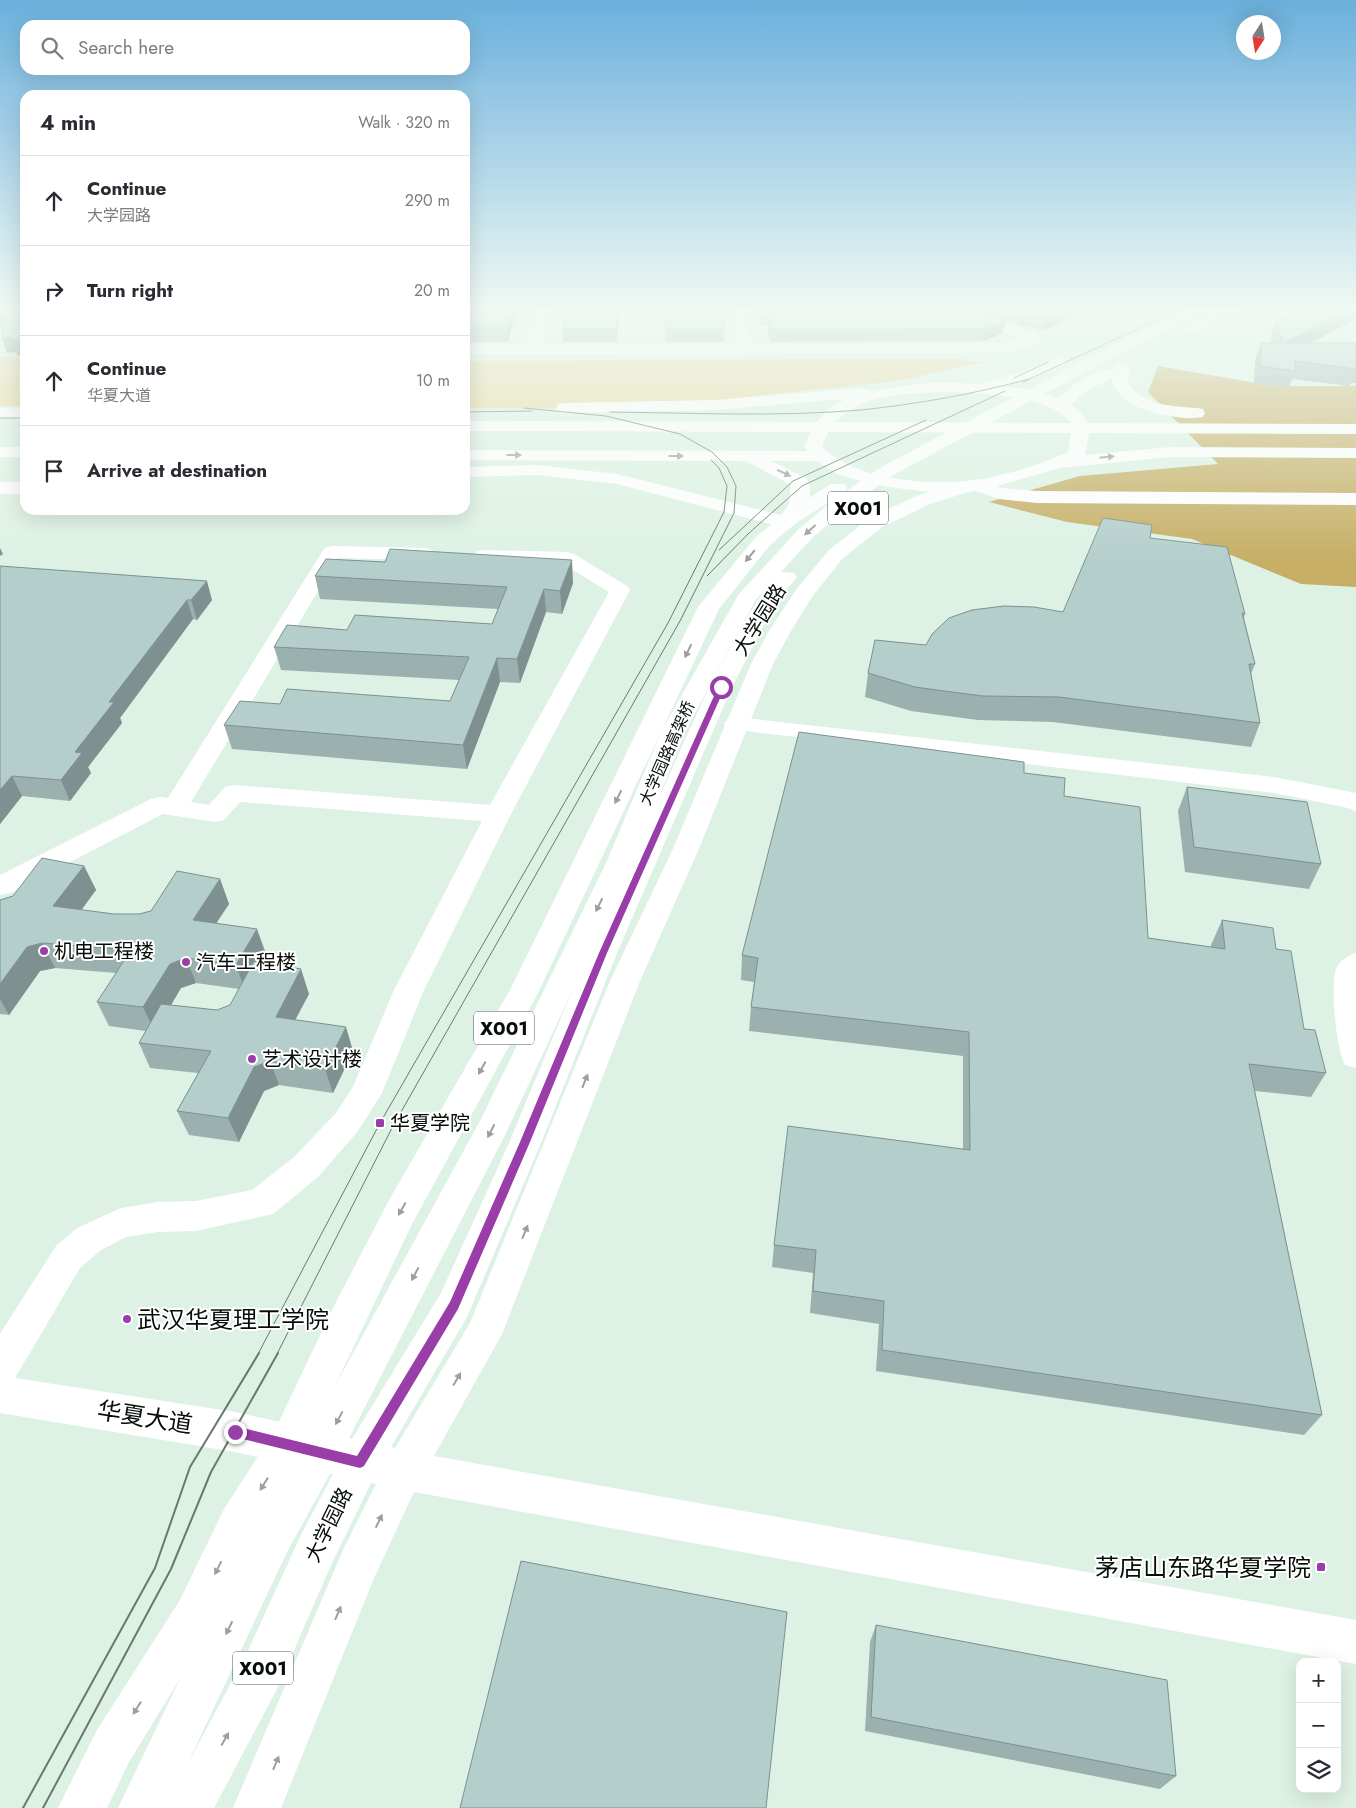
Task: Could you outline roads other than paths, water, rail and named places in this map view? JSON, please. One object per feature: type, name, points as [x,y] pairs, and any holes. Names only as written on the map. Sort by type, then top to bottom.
[{"type":"main road","points":[[545,408],[729,404],[857,393]]},
{"type":"main road","points":[[885,393],[857,401],[840,408],[831,415],[818,434],[814,446],[821,456],[836,466],[859,476],[910,485],[973,486],[999,493],[1037,497],[1356,499]]},
{"type":"main road","points":[[1019,393],[1091,419],[1356,417]]},
{"type":"main road","name":"大学园路高架桥","points":[[631,863],[674,730],[746,598],[806,533],[840,504],[889,470],[1033,393]]},
{"type":"main road","name":"大学园路","points":[[323,1453],[454,1305],[525,1142],[592,947],[631,863],[752,625],[785,579],[841,522],[871,498],[948,452],[1059,393]]},
{"type":"main road","points":[[1066,411],[1075,393]]},
{"type":"main road","points":[[1126,393],[1132,399],[1159,409],[1256,418]]},
{"type":"main road","points":[[729,404],[748,407],[762,417],[765,423],[765,437],[762,447],[738,456]]},
{"type":"main road","points":[[257,1808],[358,1565],[404,1470],[484,1334],[625,981],[670,884],[762,664],[780,631],[803,594],[835,554],[874,523],[923,500],[1040,470],[1076,454],[1080,433],[1078,421],[1066,411]]},
{"type":"main road","points":[[0,414],[20,414]]},
{"type":"main road","points":[[0,424],[20,424]]},
{"type":"main road","points":[[470,426],[1356,429]]},
{"type":"main road","points":[[0,439],[20,439]]},
{"type":"main road","points":[[470,440],[1356,441]]},
{"type":"main road","points":[[0,452],[20,452]]},
{"type":"main road","points":[[1059,463],[1170,452],[1356,453]]},
{"type":"main road","points":[[470,455],[821,456]]},
{"type":"main road","points":[[470,472],[537,470],[617,479],[786,522],[798,506],[802,495],[800,482],[760,462],[738,456]]},
{"type":"main road","name":"X001","points":[[323,1453],[344,1324],[400,1213],[523,993],[709,607],[763,541],[786,522],[859,476]]},
{"type":"main road","points":[[0,488],[20,488]]},
{"type":"main road","points":[[0,1368],[68,1257],[90,1239],[121,1223],[204,1214],[261,1203],[306,1167],[347,1122],[366,1093],[409,990],[498,814],[620,590],[567,558],[332,552],[175,808]]},
{"type":"main road","points":[[736,724],[1274,785],[1352,800],[1356,803]]},
{"type":"main road","points":[[0,886],[160,806],[215,814],[234,793],[498,814]]},
{"type":"main road","points":[[523,993],[592,947],[670,884]]},
{"type":"main road","points":[[173,1792],[272,1537],[323,1453],[492,1128],[592,947]]},
{"type":"main road","points":[[1356,964],[1349,972],[1352,1042],[1356,1056]]},
{"type":"main road","name":"华夏大道","points":[[0,1394],[235,1432],[404,1470],[1356,1642]]},
{"type":"main road","points":[[82,1808],[113,1746],[195,1615],[240,1524],[323,1453]]},
{"type":"tram line","points":[[610,412],[704,414],[830,412],[904,405],[968,393]]},
{"type":"tram line","points":[[707,576],[749,533],[802,486],[1000,393]]},
{"type":"tram line","points":[[277,1354],[393,1126],[680,621],[734,513],[736,486],[727,467],[712,452],[680,434],[606,416],[524,408]]},
{"type":"tram line","points":[[470,412],[532,411]]},
{"type":"tram line","points":[[0,418],[20,418]]},
{"type":"tram line","points":[[719,550],[793,481],[926,420]]},
{"type":"tram line","points":[[258,1354],[380,1123],[668,623],[724,512],[727,486],[719,468],[711,460]]},
{"type":"tram line","points":[[23,1808],[155,1568],[190,1467],[259,1353]]},
{"type":"tram line","points":[[43,1808],[171,1569],[211,1472],[278,1353]]},
{"type":"place","name":"机电工程楼","points":[[44,951]]},
{"type":"place","name":"汽车工程楼","points":[[186,962]]},
{"type":"place","name":"艺术设计楼","points":[[252,1059]]},
{"type":"place","name":"华夏学院","points":[[380,1123]]},
{"type":"place","name":"武汉华夏理工学院","points":[[127,1319]]},
{"type":"place","name":"茅店山东路华夏学院","points":[[1321,1567]]}]
